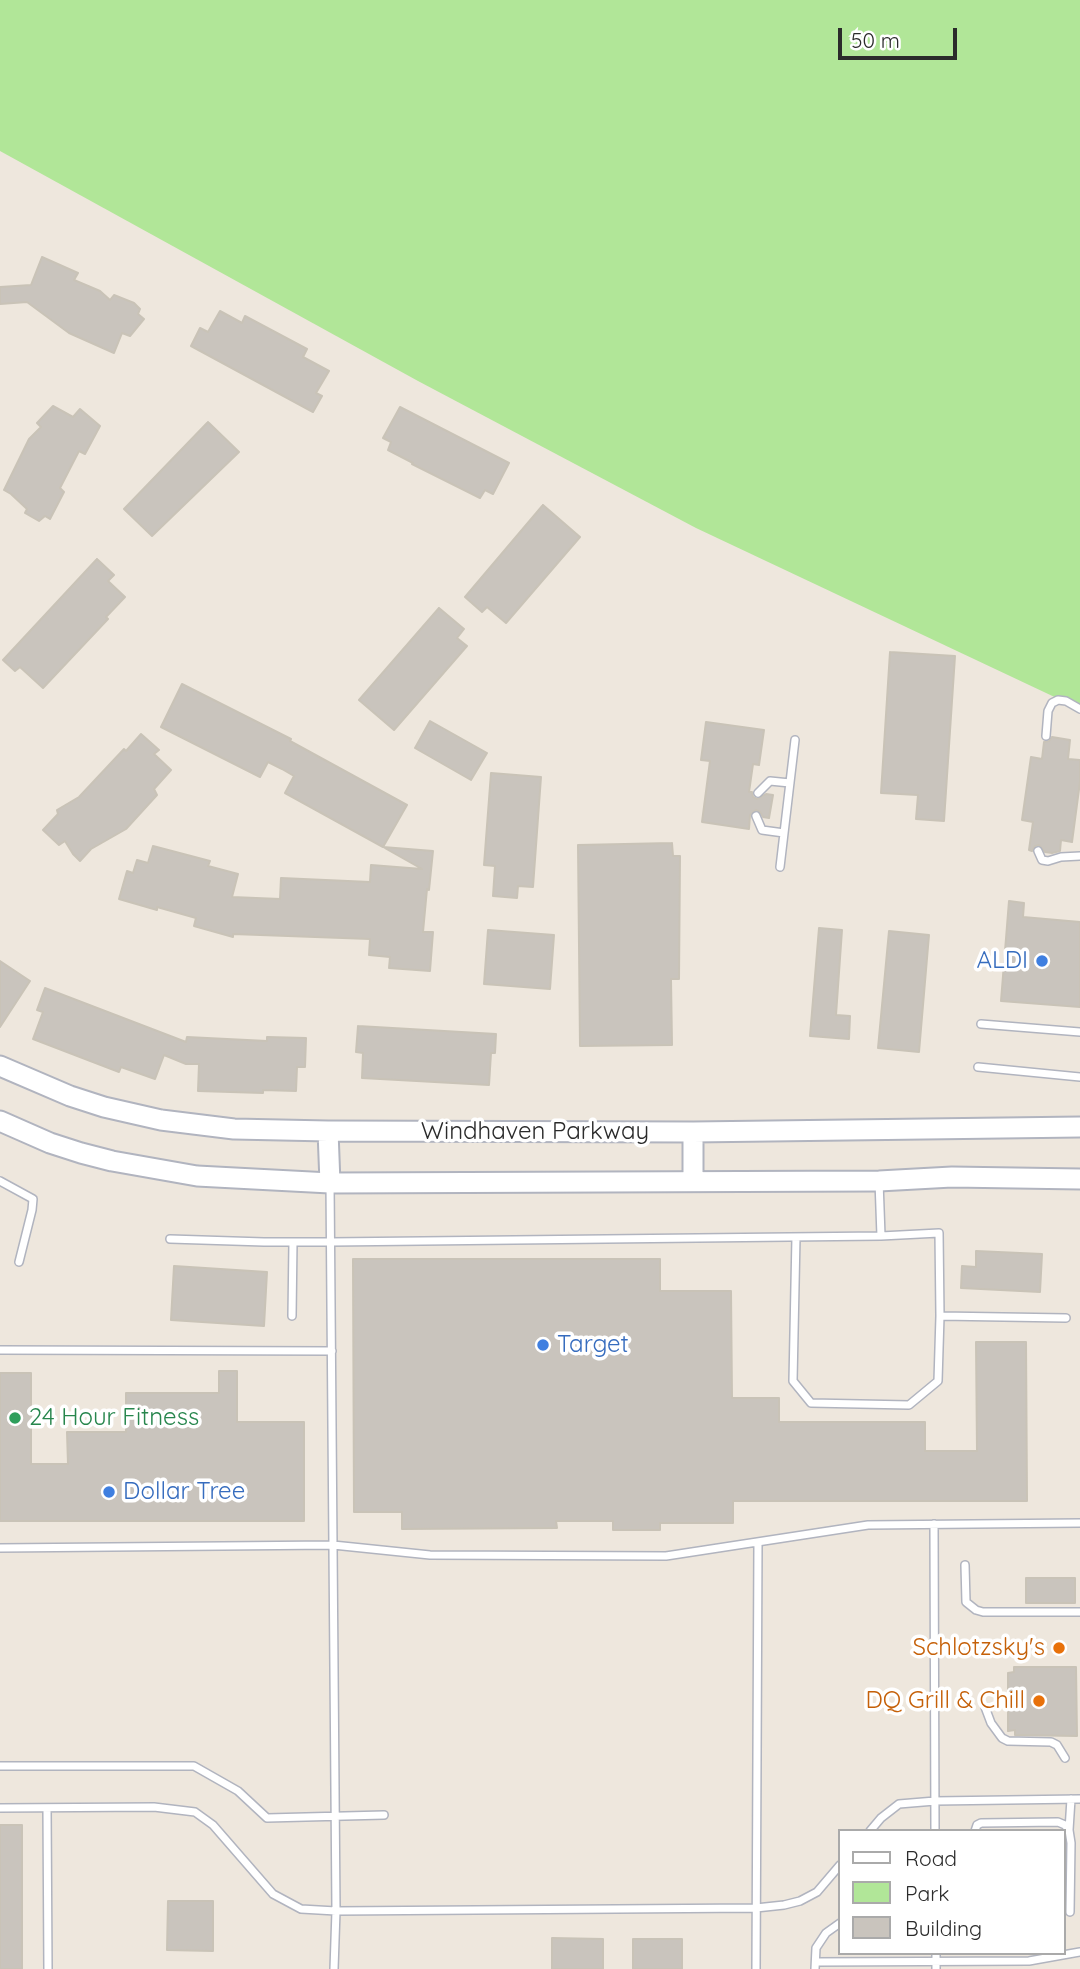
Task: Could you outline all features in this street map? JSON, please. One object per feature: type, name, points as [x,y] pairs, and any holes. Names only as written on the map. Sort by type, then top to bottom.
[{"type":"main road","name":"Windhaven Parkway","points":[[0,1066],[70,1096],[104,1107],[161,1120],[234,1129],[693,1132],[1080,1127]]},
{"type":"main road","name":"Windhaven Parkway","points":[[0,1121],[80,1153],[197,1176],[330,1183],[879,1181],[952,1177],[1080,1179]]},
{"type":"main road","points":[[328,1131],[330,1183]]},
{"type":"main road","points":[[693,1132],[693,1181]]},
{"type":"lane","points":[[1046,736],[1048,710],[1052,703],[1058,700],[1066,701],[1080,709]]},
{"type":"lane","points":[[780,867],[795,740]]},
{"type":"lane","points":[[758,793],[770,781],[790,783]]},
{"type":"lane","points":[[756,817],[762,830],[784,833]]},
{"type":"lane","points":[[1038,852],[1042,860],[1048,861],[1080,856]]},
{"type":"lane","points":[[981,1024],[1080,1032]]},
{"type":"lane","points":[[978,1068],[1080,1077]]},
{"type":"lane","points":[[0,1181],[33,1199],[33,1210],[19,1262]]},
{"type":"lane","points":[[879,1181],[881,1236]]},
{"type":"lane","points":[[330,1183],[336,1911],[334,1969]]},
{"type":"lane","points":[[170,1239],[331,1242],[881,1236],[939,1233],[938,1381],[909,1405],[811,1403],[793,1381],[796,1237]]},
{"type":"lane","points":[[292,1316],[293,1242]]},
{"type":"lane","points":[[940,1316],[1066,1318]]},
{"type":"lane","points":[[0,1350],[332,1351]]},
{"type":"lane","points":[[0,1548],[333,1545],[430,1555],[666,1556],[868,1525],[1080,1523]]},
{"type":"lane","points":[[934,1524],[935,1829]]},
{"type":"lane","points":[[756,1969],[758,1542]]},
{"type":"lane","points":[[965,1565],[964,1594],[966,1602],[975,1610],[1080,1612]]},
{"type":"lane","points":[[985,1707],[996,1733],[1002,1738],[1008,1741],[1051,1742],[1065,1758]]},
{"type":"lane","points":[[0,1766],[194,1766],[238,1791],[267,1818],[384,1815]]},
{"type":"lane","points":[[872,1829],[899,1804],[1080,1799]]},
{"type":"lane","points":[[1070,1912],[1071,1800]]},
{"type":"lane","points":[[0,1808],[154,1807],[195,1812],[213,1825],[273,1894],[301,1909],[756,1908],[800,1901],[817,1892],[838,1867]]},
{"type":"lane","points":[[47,1808],[48,1969]]},
{"type":"lane","points":[[976,1829],[981,1823],[1059,1822],[1069,1830]]},
{"type":"lane","points":[[838,1924],[826,1933],[816,1948],[815,1966],[936,1961],[1029,1961],[1063,1955]]},
{"type":"green space","points":[[0,0],[1080,0],[1080,709],[696,528],[418,381],[0,151]]},
{"type":"building","points":[[42,257],[78,273],[74,280],[100,291],[110,300],[114,295],[134,303],[140,309],[138,314],[144,319],[130,336],[122,333],[114,353],[69,333],[27,302],[0,304],[0,287],[31,285]]},
{"type":"building","points":[[220,311],[242,323],[245,316],[307,349],[303,357],[329,371],[316,393],[322,396],[313,412],[191,346],[200,328],[208,332]]},
{"type":"building","points":[[53,406],[73,417],[80,409],[100,426],[85,454],[79,451],[60,488],[64,492],[50,519],[45,516],[39,521],[25,513],[27,509],[4,490],[29,439],[41,427],[37,423]]},
{"type":"building","points":[[400,407],[509,463],[493,494],[485,490],[480,498],[388,450],[391,442],[383,438]]},
{"type":"building","points":[[208,422],[239,452],[152,536],[124,509]]},
{"type":"building","points":[[543,505],[580,537],[506,623],[487,607],[482,612],[465,597]]},
{"type":"building","points":[[97,559],[114,575],[108,581],[125,597],[43,688],[20,667],[15,671],[3,660]]},
{"type":"building","points":[[439,608],[464,629],[457,638],[467,646],[394,730],[359,700]]},
{"type":"building","points":[[890,652],[955,656],[944,821],[916,819],[918,795],[881,793]]},
{"type":"building","points":[[182,684],[291,739],[290,741],[407,805],[383,847],[285,793],[294,776],[282,769],[268,762],[260,777],[161,727]]},
{"type":"building","points":[[430,721],[487,753],[471,780],[415,748]]},
{"type":"building","points":[[706,722],[764,730],[759,765],[753,764],[749,792],[757,799],[766,794],[773,795],[769,818],[763,817],[756,810],[750,815],[749,829],[702,822],[710,761],[701,760]]},
{"type":"building","points":[[141,734],[159,750],[154,754],[171,770],[154,789],[157,795],[126,829],[91,849],[80,861],[65,841],[59,845],[43,830],[58,814],[57,810],[79,797]]},
{"type":"building","points":[[1052,737],[1070,740],[1068,759],[1080,760],[1080,782],[1072,842],[1061,840],[1060,851],[1052,853],[1045,852],[1039,845],[1032,851],[1029,850],[1033,822],[1022,820],[1031,757],[1042,759],[1044,742]]},
{"type":"building","points":[[491,773],[541,777],[533,887],[518,886],[517,898],[493,896],[495,866],[484,865]]},
{"type":"building","points":[[672,843],[673,856],[680,856],[679,979],[671,979],[672,1045],[580,1046],[578,845]]},
{"type":"building","points":[[153,846],[210,861],[208,866],[238,874],[232,897],[280,899],[281,878],[370,882],[371,865],[422,869],[383,847],[433,851],[423,932],[433,932],[430,971],[389,968],[390,957],[369,955],[370,939],[233,934],[233,937],[194,926],[196,918],[119,899],[127,871],[133,873],[137,860],[148,863]]},
{"type":"building","name":"ALDI","points":[[1009,901],[1024,903],[1023,917],[1080,922],[1080,1007],[1001,1001]]},
{"type":"building","points":[[819,928],[842,930],[836,1015],[850,1016],[849,1039],[810,1036]]},
{"type":"building","points":[[488,930],[554,935],[550,989],[484,984]]},
{"type":"building","points":[[889,931],[929,935],[919,1052],[878,1048]]},
{"type":"building","points":[[0,961],[30,981],[0,1027]]},
{"type":"building","points":[[45,988],[186,1042],[187,1037],[267,1041],[267,1037],[306,1038],[305,1067],[297,1067],[296,1091],[263,1090],[263,1093],[198,1091],[199,1064],[186,1064],[164,1055],[155,1079],[121,1067],[119,1072],[33,1039],[43,1012],[37,1010]]},
{"type":"building","points":[[358,1026],[496,1034],[495,1053],[491,1053],[489,1085],[362,1078],[363,1053],[356,1052]]},
{"type":"building","points":[[976,1251],[1042,1254],[1040,1292],[961,1288],[962,1266],[976,1267]]},
{"type":"building","name":"Target","points":[[353,1259],[660,1259],[660,1291],[731,1291],[732,1398],[779,1398],[779,1422],[925,1422],[925,1451],[977,1451],[976,1342],[1026,1342],[1027,1501],[733,1501],[733,1523],[660,1523],[660,1530],[613,1530],[613,1521],[556,1521],[557,1528],[402,1529],[402,1512],[354,1512]]},
{"type":"building","points":[[174,1266],[267,1272],[264,1326],[171,1320]]},
{"type":"building","points":[[219,1371],[237,1371],[237,1422],[304,1422],[304,1521],[0,1521],[0,1373],[31,1373],[31,1464],[68,1464],[67,1432],[126,1432],[126,1393],[219,1393]]},
{"type":"building","points":[[1026,1578],[1075,1578],[1075,1603],[1026,1603]]},
{"type":"building","name":"DQ Grill & Chill","points":[[1014,1667],[1076,1667],[1077,1736],[1015,1735],[1015,1730],[1008,1731],[1008,1673],[1014,1672]]},
{"type":"building","points":[[0,1825],[22,1825],[22,1969],[0,1969]]},
{"type":"building","points":[[168,1901],[213,1901],[213,1951],[167,1950]]},
{"type":"building","points":[[552,1938],[603,1939],[603,1969],[552,1969]]},
{"type":"building","points":[[633,1939],[682,1939],[682,1969],[633,1969]]},
{"type":"place","name":"ALDI","points":[[1042,961]]},
{"type":"place","name":"Target","points":[[543,1345]]},
{"type":"place","name":"24 Hour Fitness","points":[[15,1418]]},
{"type":"place","name":"Dollar Tree","points":[[109,1492]]},
{"type":"place","name":"Schlotzsky's","points":[[1059,1648]]},
{"type":"place","name":"DQ Grill & Chill","points":[[1039,1701]]}]
